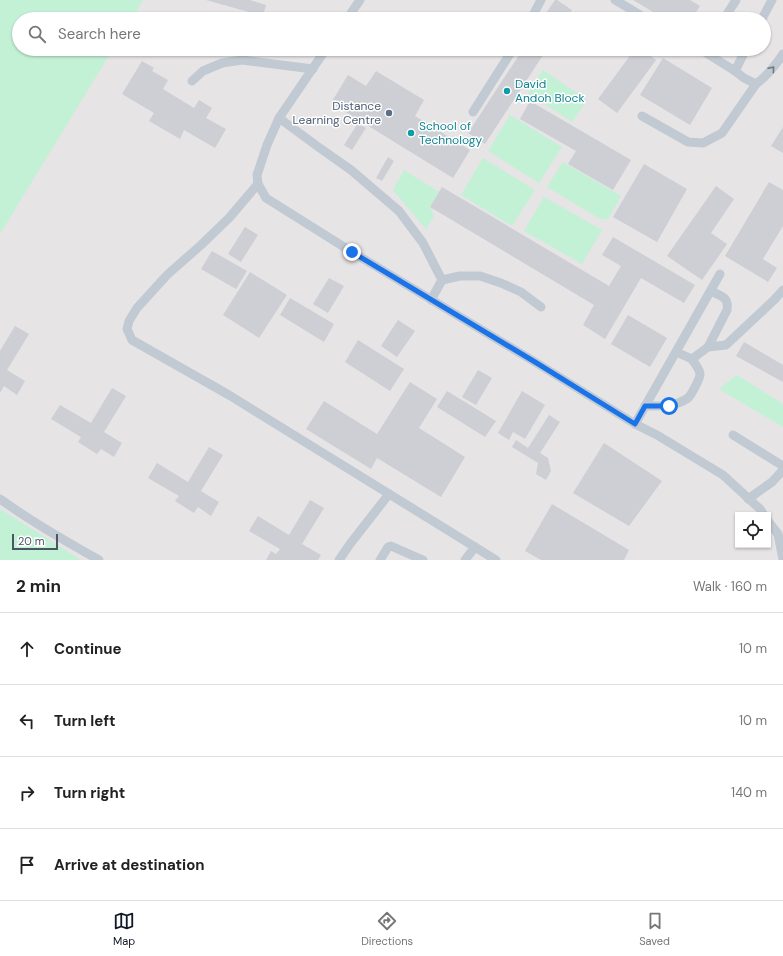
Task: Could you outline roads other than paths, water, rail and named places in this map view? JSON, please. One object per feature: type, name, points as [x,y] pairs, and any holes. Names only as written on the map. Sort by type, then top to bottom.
[{"type":"lane","points":[[352,12],[360,0]]},
{"type":"lane","points":[[535,12],[542,0]]},
{"type":"lane","points":[[614,0],[635,12]]},
{"type":"lane","points":[[728,12],[736,0]]},
{"type":"lane","points":[[766,12],[772,0]]},
{"type":"lane","points":[[642,116],[688,142],[703,143],[722,134],[756,84],[777,64],[783,54]]},
{"type":"lane","points":[[322,56],[279,118],[267,145],[257,175],[258,184],[266,198],[345,248],[723,476],[762,512]]},
{"type":"lane","points":[[473,112],[509,56]]},
{"type":"lane","points":[[712,56],[744,78],[756,84]]},
{"type":"lane","points":[[735,71],[742,56]]},
{"type":"lane","points":[[192,81],[203,72],[222,63],[242,60],[314,69]]},
{"type":"lane","points":[[279,118],[351,170],[399,211],[423,243],[442,280]]},
{"type":"lane","points":[[258,184],[229,218],[167,275],[137,308],[129,320],[127,329],[132,340],[229,395],[496,560]]},
{"type":"lane","points":[[635,424],[720,274]]},
{"type":"lane","points":[[431,300],[442,280],[460,276],[480,276],[502,283],[521,292],[541,306]]},
{"type":"lane","points":[[708,347],[726,345],[783,290]]},
{"type":"lane","points":[[692,359],[708,347],[727,310],[728,304],[726,299],[711,291]]},
{"type":"lane","points":[[645,406],[674,405],[689,397],[701,374],[692,359],[676,352]]},
{"type":"lane","points":[[733,435],[783,466]]},
{"type":"lane","points":[[748,499],[772,482],[783,470]]},
{"type":"lane","points":[[339,560],[389,494]]},
{"type":"lane","points":[[0,499],[19,513],[99,560]]},
{"type":"lane","points":[[771,525],[778,534],[783,560]]},
{"type":"lane","points":[[380,560],[388,547],[391,546],[423,560]]},
{"type":"lane","points":[[466,560],[475,547]]},
{"type":"place","name":"David Andoh Block","points":[[507,91]]},
{"type":"place","name":"Distance Learning Centre","points":[[389,113]]},
{"type":"place","name":"School of Technology","points":[[411,133]]}]
